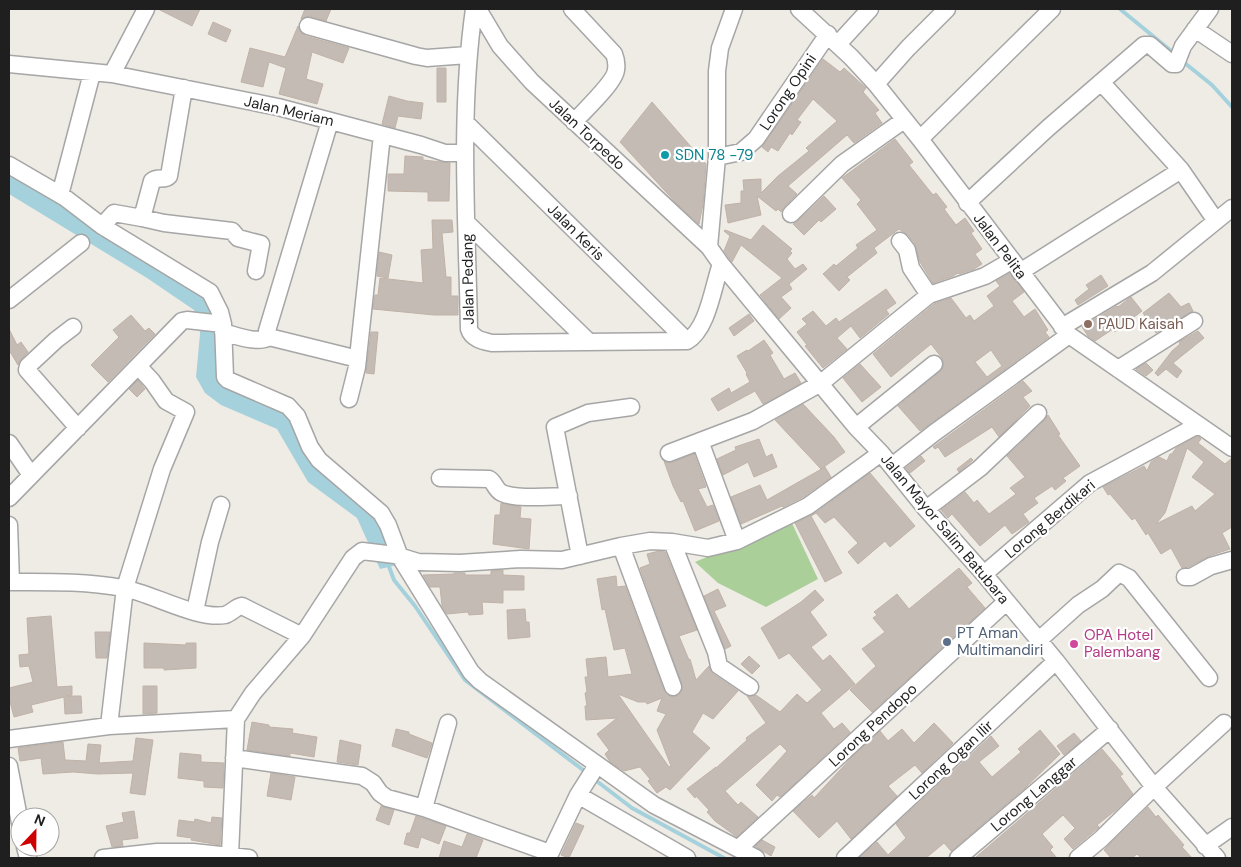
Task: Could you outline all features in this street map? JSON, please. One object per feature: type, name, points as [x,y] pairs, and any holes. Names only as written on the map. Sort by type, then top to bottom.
[{"type":"street","points":[[112,74],[146,9]]},
{"type":"street","name":"Jalan Pedang","points":[[476,9],[468,55],[464,153],[468,329],[470,334],[480,340],[492,343],[687,341]]},
{"type":"street","name":"Jalan Torpedo","points":[[476,9],[500,46],[532,82],[709,247]]},
{"type":"street","points":[[572,9],[614,54],[616,59],[616,70],[610,82],[574,122]]},
{"type":"street","points":[[709,247],[718,157],[717,71],[722,41],[733,9]]},
{"type":"street","name":"Jalan Pelita","points":[[799,9],[833,39],[876,84],[1065,331],[1232,448]]},
{"type":"street","name":"Lorong Opini","points":[[718,157],[741,152],[756,139],[833,39],[870,9]]},
{"type":"street","points":[[876,84],[908,48],[947,9]]},
{"type":"street","points":[[920,140],[1052,9]]},
{"type":"street","points":[[967,203],[1146,44],[1150,45],[1174,65],[1179,58],[1183,46],[1210,9]]},
{"type":"street","points":[[308,26],[427,58],[468,55]]},
{"type":"street","points":[[1195,29],[1232,54]]},
{"type":"street","name":"Jalan Meriam","points":[[9,64],[112,74],[184,88],[278,107],[445,153],[464,153]]},
{"type":"street","points":[[60,195],[92,73]]},
{"type":"street","points":[[1101,82],[1182,170],[1216,221]]},
{"type":"street","points":[[142,218],[152,181],[154,179],[167,178],[170,175],[184,88]]},
{"type":"street","points":[[791,214],[842,164],[904,120]]},
{"type":"street","points":[[270,337],[267,331],[330,121]]},
{"type":"street","name":"Jalan Keris","points":[[466,123],[687,341]]},
{"type":"street","points":[[349,399],[358,359],[382,135]]},
{"type":"street","points":[[9,165],[60,195],[102,226],[210,292],[220,312],[224,375],[228,380],[288,406],[294,411],[310,446],[319,460],[380,514],[388,525],[397,556],[471,672],[480,681],[596,767],[654,805],[756,858]]},
{"type":"street","points":[[669,454],[753,421],[821,384],[929,295],[1016,267],[1182,170]]},
{"type":"street","points":[[892,466],[1065,331],[1152,273],[1232,208]]},
{"type":"street","points":[[102,226],[112,213],[164,223],[232,231],[239,238],[261,244],[256,270]]},
{"type":"street","points":[[467,223],[589,342]]},
{"type":"street","points":[[900,241],[907,250],[911,268],[929,295]]},
{"type":"street","points":[[9,300],[81,243]]},
{"type":"street","name":"Jalan Mayor Salim Batubara","points":[[709,247],[856,427],[881,453],[926,509],[1039,640],[1154,787],[1211,854]]},
{"type":"street","points":[[687,341],[694,336],[703,321],[721,264]]},
{"type":"street","points":[[9,498],[138,366],[186,320],[222,326],[244,338],[263,340],[270,337],[358,359]]},
{"type":"street","points":[[1118,369],[1194,321]]},
{"type":"street","points":[[73,327],[28,366],[27,370],[78,428]]},
{"type":"street","points":[[856,427],[934,364]]},
{"type":"street","points":[[109,726],[125,588],[162,470],[186,412],[166,401],[152,381],[138,366]]},
{"type":"street","points":[[580,556],[555,427],[588,413],[631,407]]},
{"type":"street","points":[[926,509],[980,468],[1038,413]]},
{"type":"street","name":"Lorong Berdikari","points":[[984,574],[1090,483],[1198,425]]},
{"type":"street","points":[[700,441],[737,541]]},
{"type":"street","points":[[9,443],[31,475]]},
{"type":"street","points":[[230,855],[236,719],[253,693],[302,636],[353,558],[362,551],[397,556],[418,562],[460,563],[562,560],[650,541],[672,542],[708,548],[737,541],[808,506],[881,453]]},
{"type":"street","points":[[440,478],[489,479],[493,481],[496,490],[505,494],[531,497],[569,496]]},
{"type":"street","points":[[195,611],[210,542],[221,505]]},
{"type":"street","points":[[9,525],[10,582],[76,581],[125,588],[195,611],[223,615],[242,606],[302,636]]},
{"type":"street","points":[[672,542],[716,652],[719,666],[750,687]]},
{"type":"street","points":[[621,546],[672,687]]},
{"type":"street","points":[[1185,577],[1192,577],[1211,566],[1232,560]]},
{"type":"street","points":[[1039,640],[1078,605],[1102,589],[1119,574],[1122,574],[1129,578],[1209,678]]},
{"type":"street","name":"Lorong Pendopo","points":[[739,848],[1006,602]]},
{"type":"street","name":"Lorong Ogan Ilir","points":[[845,858],[1056,661]]},
{"type":"street","points":[[9,739],[109,726],[236,719]]},
{"type":"street","points":[[1078,858],[1101,839],[1224,722]]},
{"type":"street","points":[[424,808],[448,723]]},
{"type":"street","name":"Lorong Langgar","points":[[958,858],[1110,729]]},
{"type":"street","points":[[234,758],[362,776],[373,783],[384,796],[424,808],[549,856],[580,792],[596,767]]},
{"type":"street","points":[[9,766],[12,802]]},
{"type":"street","points":[[580,792],[687,858]]},
{"type":"street","points":[[1211,854],[1232,827]]},
{"type":"street","points":[[103,858],[193,852],[250,858]]},
{"type":"green space","points":[[791,521],[818,579],[766,607],[718,583],[695,562]]},
{"type":"water","points":[[9,171],[208,292],[216,310],[217,374],[297,419],[305,444],[377,513],[397,565],[380,569],[357,518],[308,482],[277,429],[221,405],[205,393],[196,377],[200,334],[199,321],[194,310],[147,278],[9,194]]},
{"type":"building","points":[[158,9],[200,9],[192,26]]},
{"type":"building","points":[[305,9],[331,9],[326,21],[310,16],[301,19]]},
{"type":"building","points":[[213,22],[231,30],[226,42],[208,34]]},
{"type":"building","points":[[298,26],[301,33],[305,36],[349,48],[343,63],[312,52],[306,79],[323,84],[317,104],[279,94],[286,68],[269,62],[263,87],[241,82],[250,48],[285,57]]},
{"type":"building","points":[[823,59],[840,72],[844,68],[866,88],[863,92],[879,110],[875,113],[882,123],[854,143],[847,135],[788,186],[797,194],[781,212],[778,209],[776,211],[757,196],[761,215],[728,223],[725,205],[741,203],[741,191],[744,191],[743,180],[761,179],[761,193],[778,176],[809,151],[806,148],[837,121],[813,99],[797,120],[801,122],[792,135],[790,133],[778,151],[771,147],[768,152],[762,147]]},
{"type":"building","points":[[437,68],[446,68],[446,102],[437,102]]},
{"type":"building","points":[[389,96],[423,103],[421,119],[398,116],[395,128],[382,124]]},
{"type":"building","name":"SDN 78 -79","points":[[652,102],[706,164],[703,204],[699,224],[677,204],[620,142]]},
{"type":"building","points":[[895,139],[913,162],[909,165],[933,195],[936,193],[947,207],[944,209],[956,225],[965,218],[974,231],[971,233],[982,249],[975,254],[982,264],[974,269],[933,283],[920,262],[915,244],[908,235],[899,229],[874,248],[877,253],[847,277],[850,280],[839,291],[823,274],[834,264],[836,266],[858,248],[856,245],[877,230],[857,204],[861,200],[842,178]]},
{"type":"building","points":[[405,156],[423,157],[423,160],[450,163],[449,201],[428,201],[428,192],[388,191],[388,174],[404,174]]},
{"type":"building","points":[[824,196],[836,209],[821,222],[819,220],[804,235],[793,224]]},
{"type":"building","points":[[432,220],[452,220],[453,232],[442,233],[446,277],[451,277],[451,296],[458,296],[458,315],[434,315],[373,309],[375,295],[378,295],[380,278],[423,283],[421,250],[433,249]]},
{"type":"building","points":[[763,225],[792,249],[790,251],[792,253],[787,259],[795,269],[803,264],[807,269],[789,284],[792,289],[781,297],[791,308],[779,319],[760,295],[782,278],[741,245],[732,262],[724,251],[730,236],[725,230],[751,240]]},
{"type":"building","points":[[379,252],[392,255],[388,278],[377,276]]},
{"type":"building","points":[[1010,273],[1024,292],[1012,301],[1024,317],[1035,309],[1048,330],[1045,332],[1049,337],[920,431],[898,406],[941,371],[943,367],[942,358],[931,344],[891,377],[873,354],[934,304],[951,298],[966,318],[970,315],[974,321],[994,306],[987,296],[1000,286],[996,281]],"holes":[[[991,350],[1002,366],[987,377],[975,362]]]},
{"type":"building","points":[[1101,275],[1108,286],[1078,305],[1075,300],[1089,289],[1086,285]]},
{"type":"building","points":[[886,289],[896,303],[886,310],[889,314],[860,338],[851,326],[837,338],[847,349],[823,368],[805,346],[807,345],[797,332],[807,324],[802,319],[813,311],[826,326],[836,318],[839,322]]},
{"type":"building","points":[[1169,293],[1181,307],[1189,303],[1193,311],[1156,333],[1143,313]]},
{"type":"building","points":[[1131,297],[1142,311],[1134,317],[1133,315],[1115,332],[1113,329],[1095,341],[1088,336],[1082,327],[1118,307]]},
{"type":"building","points":[[749,314],[754,321],[734,336],[729,328]]},
{"type":"building","points":[[131,315],[145,331],[149,328],[155,334],[108,382],[91,365],[119,337],[113,330]]},
{"type":"building","points":[[9,329],[17,345],[21,342],[28,352],[18,365],[9,350]]},
{"type":"building","points":[[1198,331],[1204,338],[1173,363],[1182,371],[1177,378],[1166,369],[1158,376],[1155,373],[1180,344],[1179,342]]},
{"type":"building","points":[[371,332],[378,332],[374,374],[366,373]]},
{"type":"building","points":[[764,340],[773,353],[770,355],[784,379],[795,373],[801,383],[763,404],[755,391],[718,411],[711,399],[729,388],[731,393],[750,382],[737,356]]},
{"type":"building","points":[[1146,363],[1153,370],[1146,376],[1136,369]]},
{"type":"building","points":[[860,364],[881,387],[862,402],[843,378]]},
{"type":"building","points":[[138,380],[145,389],[137,397],[129,389]]},
{"type":"building","points":[[1023,381],[1032,391],[1023,397],[1030,406],[999,437],[992,427],[945,457],[938,447],[935,449],[933,447]]},
{"type":"building","points":[[803,404],[834,437],[845,452],[821,469],[775,420]]},
{"type":"building","points":[[1048,415],[1060,434],[1058,435],[1080,466],[1063,478],[1066,481],[1055,490],[1052,486],[1034,498],[1038,503],[1023,514],[1029,522],[1012,534],[1005,525],[980,546],[952,514],[948,518],[941,510],[965,492],[974,503],[977,500],[989,514],[1016,494],[1010,488],[1025,477],[1007,456]]},
{"type":"building","points":[[1198,436],[1201,439],[1198,443],[1225,464],[1232,458],[1232,527],[1222,533],[1230,549],[1182,568],[1171,548],[1161,554],[1148,533],[1146,535],[1135,518],[1132,520],[1110,494],[1108,495],[1103,487],[1144,466],[1147,471],[1151,462],[1159,457],[1167,461],[1170,454],[1176,448]],"holes":[[[1187,448],[1204,462],[1192,477],[1215,494],[1195,511],[1192,506],[1156,524],[1165,513]]]},
{"type":"building","points":[[759,439],[766,457],[772,454],[777,467],[754,477],[748,462],[723,475],[717,459],[736,450],[735,447]]},
{"type":"building","points":[[694,454],[706,487],[698,489],[707,507],[713,505],[719,521],[695,531],[683,501],[681,502],[673,486],[664,461],[673,462]]},
{"type":"building","points":[[921,456],[925,461],[910,473],[906,468]]},
{"type":"building","points":[[971,458],[973,460],[959,472],[957,469]]},
{"type":"building","points":[[825,467],[831,477],[803,497],[741,524],[731,497],[760,485],[767,500]]},
{"type":"building","points":[[870,473],[915,526],[890,547],[885,541],[858,564],[848,552],[858,543],[834,517],[825,523],[816,513],[811,516],[842,573],[825,582],[795,523],[814,514]]},
{"type":"building","points":[[501,503],[521,507],[520,518],[531,519],[529,549],[493,544],[495,515],[500,515]]},
{"type":"building","points":[[659,551],[665,552],[697,630],[679,636],[690,659],[696,680],[709,666],[713,674],[738,691],[713,719],[703,713],[692,732],[710,748],[670,790],[666,787],[657,793],[648,781],[650,779],[640,767],[624,771],[610,762],[605,754],[609,750],[597,734],[617,718],[586,720],[585,706],[587,706],[585,693],[587,692],[585,677],[588,677],[586,659],[606,657],[608,677],[632,674],[625,648],[614,650],[605,609],[602,610],[597,579],[616,576],[617,587],[625,586],[664,691],[672,697],[681,693],[682,684],[640,568],[650,564],[647,554]],"holes":[[[618,694],[638,702],[646,702],[647,704],[662,698],[657,711],[666,714],[657,730],[671,766],[669,767]]]},
{"type":"building","points":[[959,568],[972,583],[967,587],[985,608],[872,712],[850,690],[876,666],[862,649],[885,632],[873,618],[877,615],[874,612],[897,594],[909,609]]},
{"type":"building","points":[[503,570],[503,575],[524,576],[524,590],[503,590],[503,603],[482,602],[483,614],[469,615],[468,612],[447,614],[442,606],[440,587],[430,587],[423,575],[465,573],[465,575],[491,575],[491,571]]},
{"type":"building","points":[[718,589],[726,606],[714,611],[731,646],[725,649],[704,596]]},
{"type":"building","points":[[815,590],[824,600],[810,612],[827,635],[811,647],[823,661],[830,655],[855,684],[821,713],[834,729],[842,723],[850,732],[780,797],[777,795],[772,801],[756,785],[787,751],[780,744],[725,791],[738,805],[741,802],[758,817],[737,837],[715,821],[707,812],[709,810],[687,789],[716,768],[747,740],[746,738],[766,723],[747,696],[756,695],[780,712],[797,694],[807,703],[822,690],[789,653],[779,659],[761,628],[801,602]]},
{"type":"building","points":[[525,609],[526,622],[529,622],[530,637],[508,639],[507,610]]},
{"type":"building","points":[[51,616],[57,687],[72,686],[72,695],[66,696],[81,696],[82,713],[65,714],[64,697],[31,705],[33,712],[14,717],[9,698],[9,688],[33,682],[29,666],[20,667],[19,655],[29,654],[27,618]]},
{"type":"building","points":[[95,632],[110,632],[107,658],[96,658]]},
{"type":"building","points":[[144,643],[186,645],[186,643],[196,643],[196,668],[164,670],[164,668],[144,668]]},
{"type":"building","points":[[749,656],[760,666],[752,674],[741,664]]},
{"type":"building","points":[[143,686],[157,686],[157,713],[143,714]]},
{"type":"building","points":[[252,722],[269,725],[269,727],[293,729],[292,733],[317,737],[314,757],[247,750]]},
{"type":"building","points":[[934,723],[953,743],[922,773],[915,765],[888,786],[897,796],[851,839],[837,821],[819,838],[793,811],[812,795],[814,798],[853,756],[880,731],[888,741],[902,729],[914,743]]},
{"type":"building","points":[[396,729],[409,732],[409,734],[432,743],[427,758],[392,746]]},
{"type":"building","points":[[1040,730],[1060,754],[1025,788],[951,851],[944,843],[926,858],[859,858],[877,842],[888,855],[906,838],[896,824],[991,736],[999,746],[979,762],[992,777],[1021,752],[1018,749]]},
{"type":"building","points":[[1074,733],[1081,741],[1064,755],[1057,746]]},
{"type":"building","points":[[136,738],[153,740],[145,795],[130,793],[133,773],[98,774],[73,772],[43,774],[41,758],[20,761],[18,748],[63,742],[65,760],[86,761],[88,744],[101,745],[99,763],[133,761]]},
{"type":"building","points":[[340,740],[361,745],[358,765],[337,762]]},
{"type":"building","points":[[1102,749],[1123,774],[1120,776],[1133,794],[1097,825],[1099,827],[1073,849],[1064,839],[1075,828],[1063,815],[1042,834],[1053,847],[1050,850],[1057,858],[975,858]]},
{"type":"building","points":[[180,753],[201,755],[201,762],[224,763],[223,788],[204,787],[204,781],[178,778]]},
{"type":"building","points":[[271,773],[295,777],[291,800],[267,796]]},
{"type":"building","points":[[381,806],[394,810],[389,825],[376,820]]},
{"type":"building","points":[[1148,807],[1156,817],[1158,815],[1184,845],[1182,847],[1192,858],[1141,858],[1137,854],[1132,858],[1111,858],[1104,850]]},
{"type":"building","points":[[134,811],[138,838],[122,840],[123,846],[112,847],[106,826],[124,822],[122,813]]},
{"type":"building","points":[[416,816],[446,826],[439,844],[421,837],[418,848],[404,844],[407,833],[410,833]]},
{"type":"building","points":[[212,817],[222,818],[220,845],[177,836],[179,820],[194,822],[195,819],[211,823]]},
{"type":"building","points":[[576,823],[584,826],[569,858],[561,855]]},
{"type":"building","points":[[467,834],[483,840],[476,858],[439,858],[444,841],[462,847]]},
{"type":"building","points":[[762,840],[775,847],[771,856],[755,846]]},
{"type":"waterway","points":[[1120,9],[1176,55]]},
{"type":"waterway","points":[[1181,60],[1212,85],[1232,107]]},
{"type":"waterway","points":[[388,564],[394,580],[415,606],[465,680],[587,773]]},
{"type":"waterway","points":[[594,779],[632,808],[724,858]]},
{"type":"place","name":"SDN 78 -79","points":[[665,155]]},
{"type":"place","name":"PAUD Kaisah","points":[[1088,324]]},
{"type":"place","name":"PT Aman Multimandiri","points":[[947,642]]},
{"type":"place","name":"OPA Hotel Palembang","points":[[1074,644]]}]
